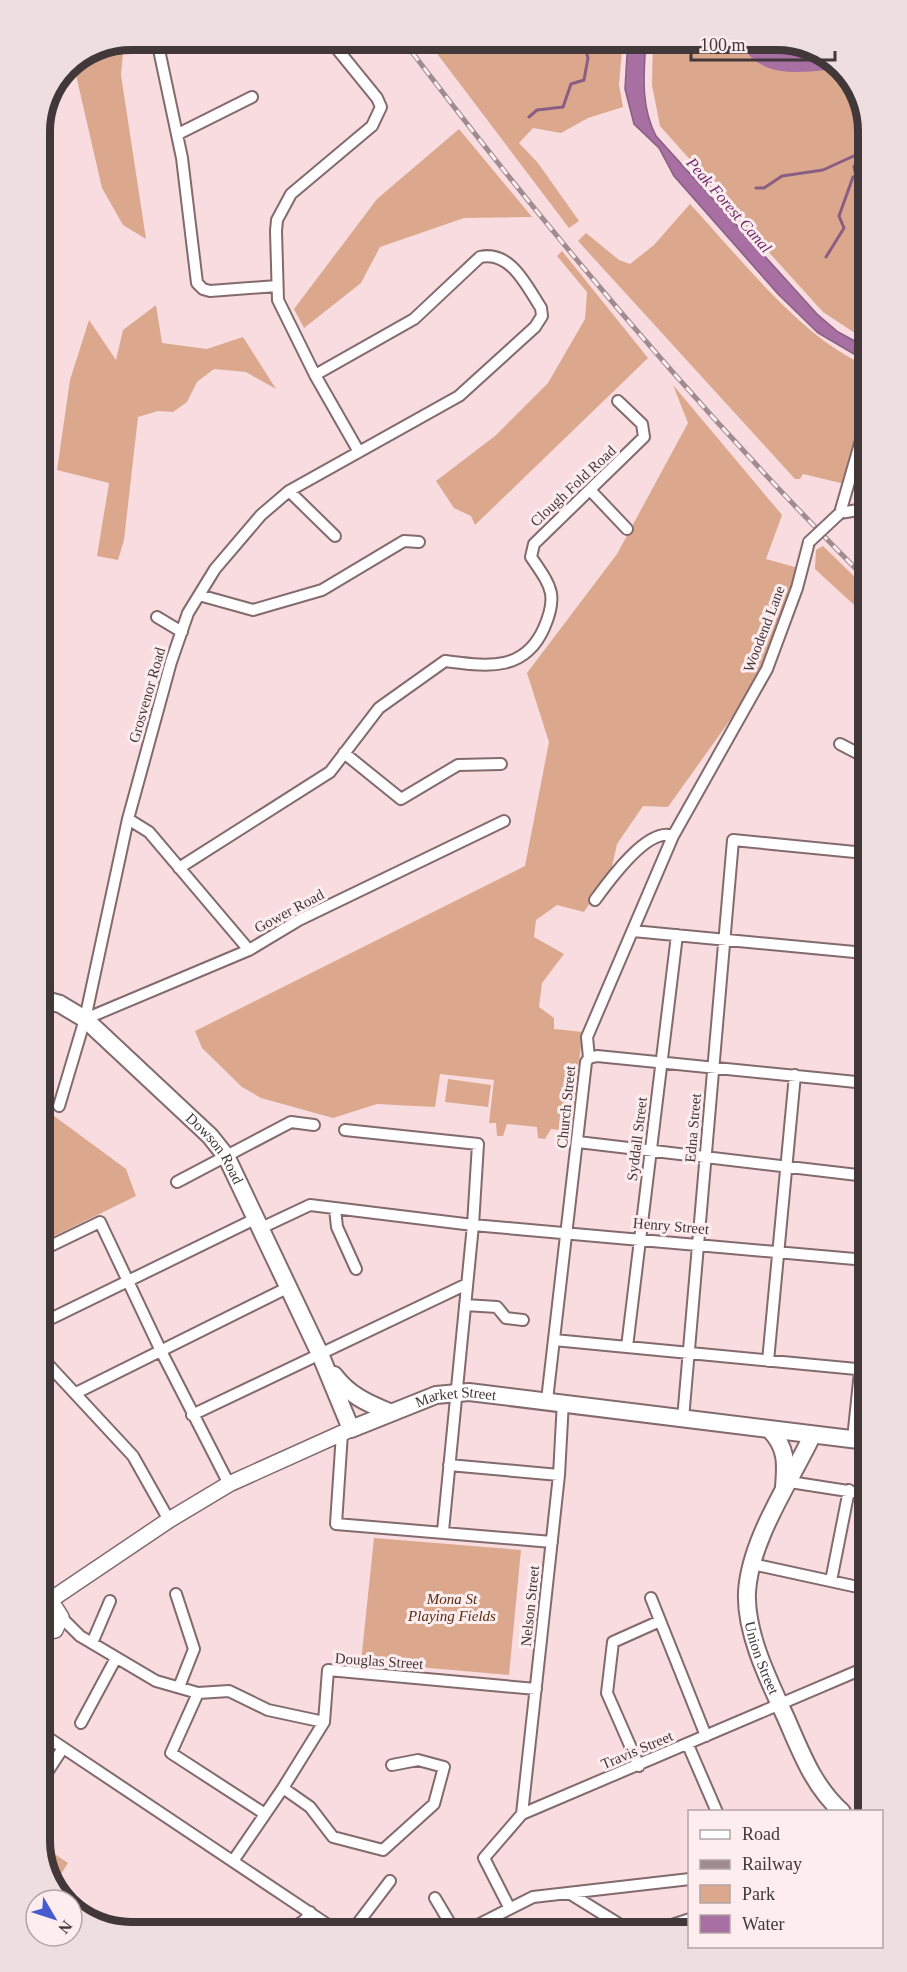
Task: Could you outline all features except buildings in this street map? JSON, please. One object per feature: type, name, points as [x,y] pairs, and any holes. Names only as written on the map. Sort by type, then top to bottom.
[{"type":"main road","name":"Dowson Road","points":[[50,1001],[60,1004],[85,1019],[210,1136],[226,1156],[320,1354],[350,1429]]},
{"type":"main road","name":"Dowson Road","points":[[320,1354],[345,1389],[365,1403],[389,1412]]},
{"type":"main road","points":[[345,1389],[358,1417],[350,1429]]},
{"type":"main road","name":"Market Street","points":[[50,1600],[169,1520],[229,1484],[389,1412],[436,1395],[469,1392],[555,1401],[812,1436],[858,1440]]},
{"type":"main road","name":"Union Street","points":[[771,1430],[780,1440],[786,1455],[787,1488]]},
{"type":"main road","name":"Union Street","points":[[812,1436],[767,1524],[752,1564],[747,1593],[750,1620],[780,1705],[811,1774],[823,1793],[840,1810]]},
{"type":"main road","name":"Market Street","points":[[50,1630],[60,1624],[61,1616],[85,1576]]},
{"type":"main road","points":[[50,1606],[54,1606],[61,1616]]},
{"type":"street","points":[[159,50],[178,134],[197,283],[203,289],[210,291],[277,286]]},
{"type":"street","points":[[337,50],[377,98],[381,107],[372,126],[286,201],[277,220],[277,286],[278,300],[315,375],[359,452]]},
{"type":"street","points":[[178,134],[252,97]]},
{"type":"street","name":"Grosvenor Road","points":[[59,1106],[85,1019],[128,819],[188,613],[215,569],[261,515],[289,491],[459,396],[535,327],[542,316],[541,308],[508,263],[494,256],[480,257],[414,319],[315,375]]},
{"type":"street","name":"Clough Fold Road","points":[[344,753],[379,708],[445,661],[483,666],[510,661],[525,656],[536,644],[553,601],[553,592],[531,557],[534,544],[644,437],[642,424],[618,400]]},
{"type":"street","points":[[858,451],[840,513],[858,510]]},
{"type":"street","points":[[289,491],[335,536]]},
{"type":"street","points":[[591,491],[627,529]]},
{"type":"street","name":"Woodend Lane","points":[[673,836],[767,669],[796,588],[809,542],[840,513]]},
{"type":"street","points":[[199,595],[253,610],[322,590],[404,541],[419,542]]},
{"type":"street","points":[[157,617],[182,632]]},
{"type":"street","points":[[840,744],[858,753]]},
{"type":"street","points":[[179,868],[330,772],[344,753],[401,800],[458,765],[501,764]]},
{"type":"street","points":[[128,819],[149,832],[249,950]]},
{"type":"street","name":"Gower Road","points":[[85,1019],[249,950],[299,920],[504,821]]},
{"type":"street","points":[[595,900],[618,868],[638,850],[659,835],[665,833],[673,836]]},
{"type":"street","name":"Church Street","points":[[555,1401],[554,1340],[586,1062],[589,1058],[587,1037],[673,836]]},
{"type":"street","name":"Edna Street","points":[[682,1419],[734,840],[858,852]]},
{"type":"street","points":[[633,931],[858,952]]},
{"type":"street","name":"Syddall Street","points":[[627,1347],[677,935]]},
{"type":"street","points":[[589,1058],[597,1056],[858,1082]]},
{"type":"street","points":[[768,1361],[795,1075]]},
{"type":"street","points":[[177,1182],[291,1122],[314,1125]]},
{"type":"street","points":[[345,1130],[478,1144],[473,1225],[443,1531]]},
{"type":"street","points":[[578,1142],[858,1175]]},
{"type":"street","name":"Henry Street","points":[[257,1224],[310,1205],[473,1225],[698,1243],[858,1259]]},
{"type":"street","points":[[335,1209],[337,1227],[356,1269]]},
{"type":"street","points":[[50,1246],[100,1221],[192,1415],[229,1484]]},
{"type":"street","points":[[50,1319],[257,1224]]},
{"type":"street","points":[[192,1415],[467,1284]]},
{"type":"street","points":[[76,1393],[287,1288]]},
{"type":"street","points":[[465,1305],[497,1307],[506,1318],[523,1320]]},
{"type":"street","points":[[554,1340],[858,1370]]},
{"type":"street","points":[[50,1366],[133,1456],[169,1520]]},
{"type":"street","name":"Nelson Street","points":[[522,1814],[560,1475],[555,1401]]},
{"type":"street","points":[[350,1429],[336,1524],[443,1531],[552,1542]]},
{"type":"street","points":[[449,1466],[560,1475]]},
{"type":"street","points":[[787,1488],[858,1492]]},
{"type":"street","points":[[831,1581],[849,1490]]},
{"type":"street","points":[[752,1564],[858,1587]]},
{"type":"street","points":[[176,1594],[194,1649],[179,1687]]},
{"type":"street","points":[[651,1598],[706,1736]]},
{"type":"street","points":[[92,1643],[111,1601]]},
{"type":"street","points":[[61,1616],[80,1636],[156,1681],[198,1693],[229,1691],[268,1710],[324,1722]]},
{"type":"street","points":[[639,1766],[607,1693],[613,1642],[660,1621]]},
{"type":"street","points":[[50,1632],[80,1636]]},
{"type":"street","points":[[81,1723],[116,1658]]},
{"type":"street","name":"Douglas Street","points":[[233,1861],[283,1788],[324,1722],[327,1670],[536,1689]]},
{"type":"street","name":"Travis Street","points":[[509,1908],[484,1858],[522,1814],[858,1671]]},
{"type":"street","points":[[198,1693],[171,1753],[265,1814]]},
{"type":"street","points":[[50,1739],[325,1922]]},
{"type":"street","points":[[688,1745],[716,1810]]},
{"type":"street","points":[[50,1768],[63,1748]]},
{"type":"street","points":[[283,1788],[310,1807],[333,1837],[383,1851],[434,1804],[444,1767],[418,1760],[392,1765]]},
{"type":"street","points":[[483,1922],[533,1897],[688,1880]]},
{"type":"street","points":[[359,1922],[390,1881]]},
{"type":"street","points":[[569,1893],[616,1922]]},
{"type":"street","points":[[435,1898],[449,1922]]},
{"type":"street","points":[[302,1922],[310,1912]]},
{"type":"green space","points":[[123,50],[121,75],[146,239],[123,225],[102,188],[75,71],[99,56]]},
{"type":"green space","points":[[434,50],[622,50],[619,85],[623,107],[588,118],[561,133],[533,128],[519,143],[538,163],[579,221],[569,228]]},
{"type":"green space","points":[[653,50],[757,50],[765,56],[787,63],[819,61],[841,81],[853,104],[858,130],[858,335],[823,312],[746,227],[744,231],[700,180],[703,174],[660,126],[652,85]]},
{"type":"green space","points":[[459,129],[532,217],[464,218],[380,247],[361,283],[304,328],[294,309],[377,199]]},
{"type":"green space","points":[[690,204],[749,270],[794,315],[817,335],[858,361],[858,431],[850,458],[849,485],[803,474],[800,479],[795,479],[578,241],[586,233],[619,260],[630,264],[654,245]]},
{"type":"green space","points":[[562,251],[648,358],[475,525],[471,516],[454,508],[436,481],[495,436],[548,383],[585,319],[587,292],[557,256]]},
{"type":"green space","points":[[156,305],[162,343],[207,349],[243,337],[276,389],[246,372],[214,369],[197,382],[187,402],[173,412],[158,411],[138,417],[124,540],[118,560],[97,556],[109,483],[57,470],[70,380],[89,320],[116,360],[123,330]]},
{"type":"green space","points":[[673,385],[782,515],[766,559],[798,568],[760,674],[745,699],[668,807],[643,806],[617,844],[611,871],[584,912],[557,905],[536,920],[534,937],[564,954],[542,983],[539,1007],[554,1018],[554,1029],[583,1032],[569,1131],[551,1129],[545,1139],[538,1138],[537,1127],[507,1124],[503,1136],[497,1136],[496,1123],[489,1123],[494,1080],[440,1074],[435,1107],[377,1104],[333,1118],[261,1098],[242,1087],[202,1048],[195,1031],[525,866],[549,742],[527,673],[617,554],[688,423]]},
{"type":"green space","points":[[823,546],[858,580],[858,609],[815,569],[816,550]]},
{"type":"green space","points":[[448,1079],[491,1085],[488,1107],[445,1102]]},
{"type":"green space","points":[[50,1116],[54,1116],[126,1169],[136,1196],[50,1238]]},
{"type":"green space","name":"Mona St Playing Fields","points":[[374,1538],[521,1550],[509,1675],[361,1662]]},
{"type":"green space","points":[[51,1851],[68,1863],[58,1878]]},
{"type":"water","points":[[627,50],[645,50],[645,101],[656,136],[817,314],[838,332],[858,343],[858,356],[818,333],[778,294],[674,176],[659,148],[634,124],[625,89]]},
{"type":"waterway","points":[[529,117],[537,110],[563,107],[571,84],[584,80],[588,58],[586,50]]},
{"type":"waterway","points":[[757,50],[765,56],[787,63],[819,61]]},
{"type":"waterway","points":[[756,188],[764,188],[782,176],[823,170],[858,154]]},
{"type":"waterway","points":[[826,257],[844,228],[839,216],[853,177],[856,176],[854,167],[858,159]]},
{"type":"railway","points":[[410,50],[511,179],[624,316],[742,449],[858,571]]},
{"type":"water label","name":"Peak Forest Canal","points":[[729,205]]}]
